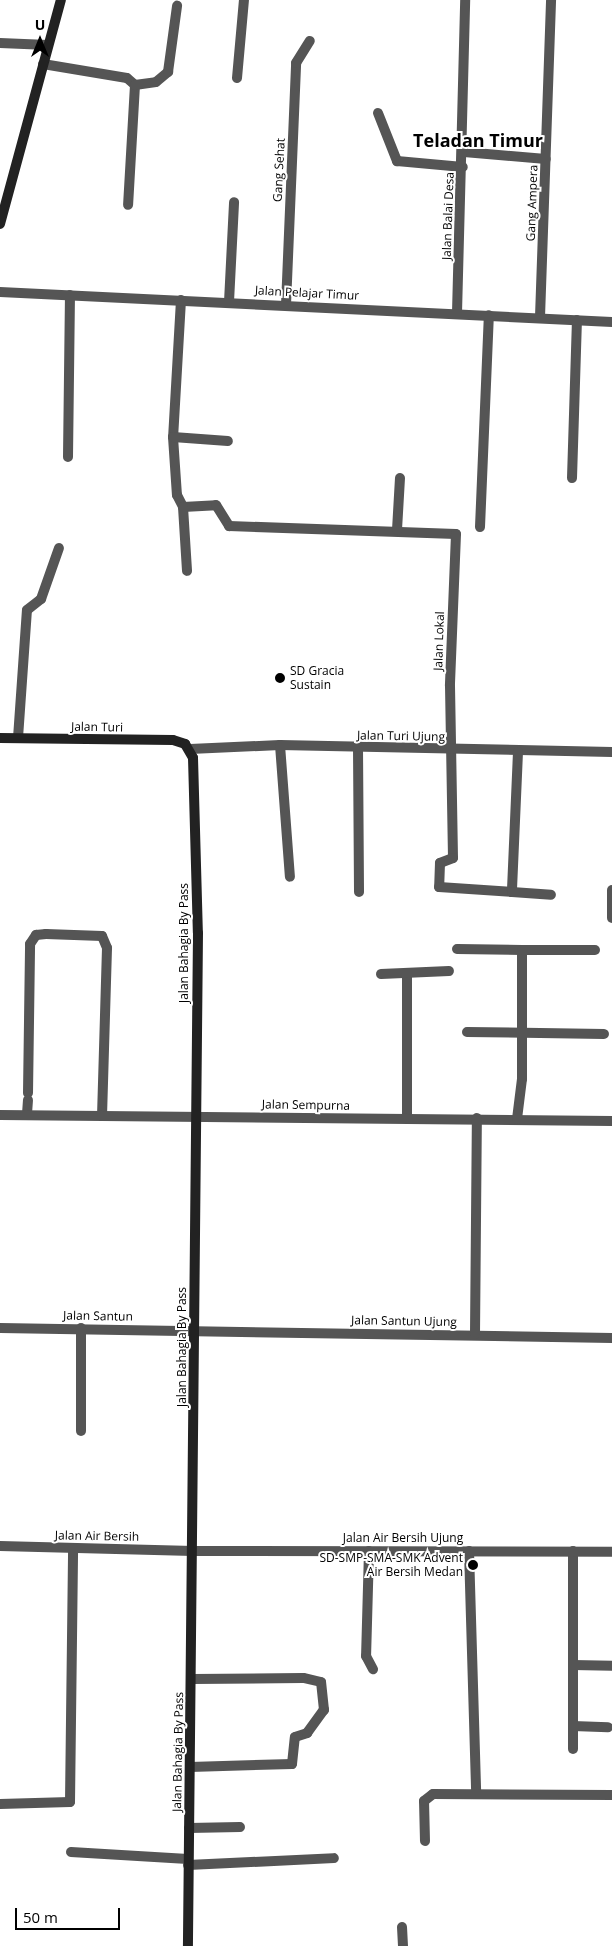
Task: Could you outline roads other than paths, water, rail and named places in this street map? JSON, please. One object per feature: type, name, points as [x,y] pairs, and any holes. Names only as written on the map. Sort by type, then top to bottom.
[{"type":"main road","points":[[0,224],[61,0]]},
{"type":"main road","name":"Jalan Turi","points":[[0,738],[173,740],[190,749]]},
{"type":"main road","name":"Jalan Bahagia By Pass","points":[[188,1946],[194,1551],[198,933],[190,749]]},
{"type":"street","points":[[237,78],[244,0]]},
{"type":"street","name":"Jalan Balai Desa","points":[[457,313],[464,152],[465,0]]},
{"type":"street","name":"Gang Ampera","points":[[540,317],[551,0]]},
{"type":"street","points":[[43,64],[127,78],[135,85],[156,82],[168,72],[178,6]]},
{"type":"street","name":"Gang Sehat","points":[[286,305],[296,63],[310,41]]},
{"type":"street","points":[[0,43],[48,45]]},
{"type":"street","points":[[128,205],[135,85]]},
{"type":"street","points":[[378,113],[397,161],[463,167]]},
{"type":"street","points":[[464,152],[546,159]]},
{"type":"street","points":[[229,302],[234,202]]},
{"type":"street","name":"Jalan Pelajar Timur","points":[[0,292],[489,314],[612,322]]},
{"type":"street","points":[[68,457],[70,295]]},
{"type":"street","points":[[181,300],[173,437],[177,496],[183,507],[187,571]]},
{"type":"street","points":[[480,527],[489,314]]},
{"type":"street","points":[[572,478],[578,320]]},
{"type":"street","points":[[173,437],[228,441]]},
{"type":"street","points":[[183,507],[216,505],[228,526],[397,530],[400,478]]},
{"type":"street","name":"Jalan Lokal","points":[[397,530],[456,534],[451,749],[454,858],[440,863],[439,887],[512,892]]},
{"type":"street","points":[[18,738],[27,610],[41,599],[59,548]]},
{"type":"street","points":[[280,745],[290,877]]},
{"type":"street","name":"Jalan Turi Ujung","points":[[190,749],[280,745],[518,752],[612,752]]},
{"type":"street","points":[[358,747],[360,892]]},
{"type":"street","points":[[518,752],[512,892],[550,895]]},
{"type":"street","points":[[612,890],[612,918]]},
{"type":"street","points":[[27,1114],[30,944],[36,935],[46,934],[102,936],[107,948],[102,1116]]},
{"type":"street","points":[[456,949],[595,950]]},
{"type":"street","points":[[517,1119],[522,950]]},
{"type":"street","points":[[381,974],[449,971]]},
{"type":"street","points":[[407,973],[407,1119]]},
{"type":"street","points":[[466,1032],[604,1034]]},
{"type":"street","name":"Jalan Sempurna","points":[[0,1115],[477,1118],[612,1121]]},
{"type":"street","points":[[475,1334],[477,1118]]},
{"type":"street","name":"Jalan Santun","points":[[0,1328],[195,1329]]},
{"type":"street","points":[[81,1328],[81,1431]]},
{"type":"street","name":"Jalan Santun Ujung","points":[[195,1329],[612,1338]]},
{"type":"street","name":"Jalan Air Bersih","points":[[0,1546],[194,1551]]},
{"type":"street","points":[[0,1804],[70,1802],[73,1548]]},
{"type":"street","points":[[368,1550],[366,1656],[373,1669]]},
{"type":"street","points":[[469,1550],[476,1791]]},
{"type":"street","name":"Jalan Air Bersih Ujung","points":[[194,1551],[469,1550],[612,1552]]},
{"type":"street","points":[[573,1551],[573,1750]]},
{"type":"street","points":[[573,1665],[612,1666]]},
{"type":"street","points":[[190,1767],[292,1764],[295,1737],[307,1733],[324,1710],[321,1682],[303,1678],[192,1680]]},
{"type":"street","points":[[573,1726],[608,1727]]},
{"type":"street","points":[[425,1841],[426,1797],[476,1791],[612,1795]]},
{"type":"street","points":[[189,1828],[240,1827]]},
{"type":"street","points":[[71,1852],[188,1862],[334,1858]]},
{"type":"street","points":[[402,1927],[403,1946]]},
{"type":"place","name":"SD Gracia Sustain","points":[[280,678]]},
{"type":"place","name":"SD-SMP-SMA-SMK Advent Air Bersih Medan","points":[[473,1565]]},
{"type":"district","name":"Teladan Timur","points":[[478,140]]}]
